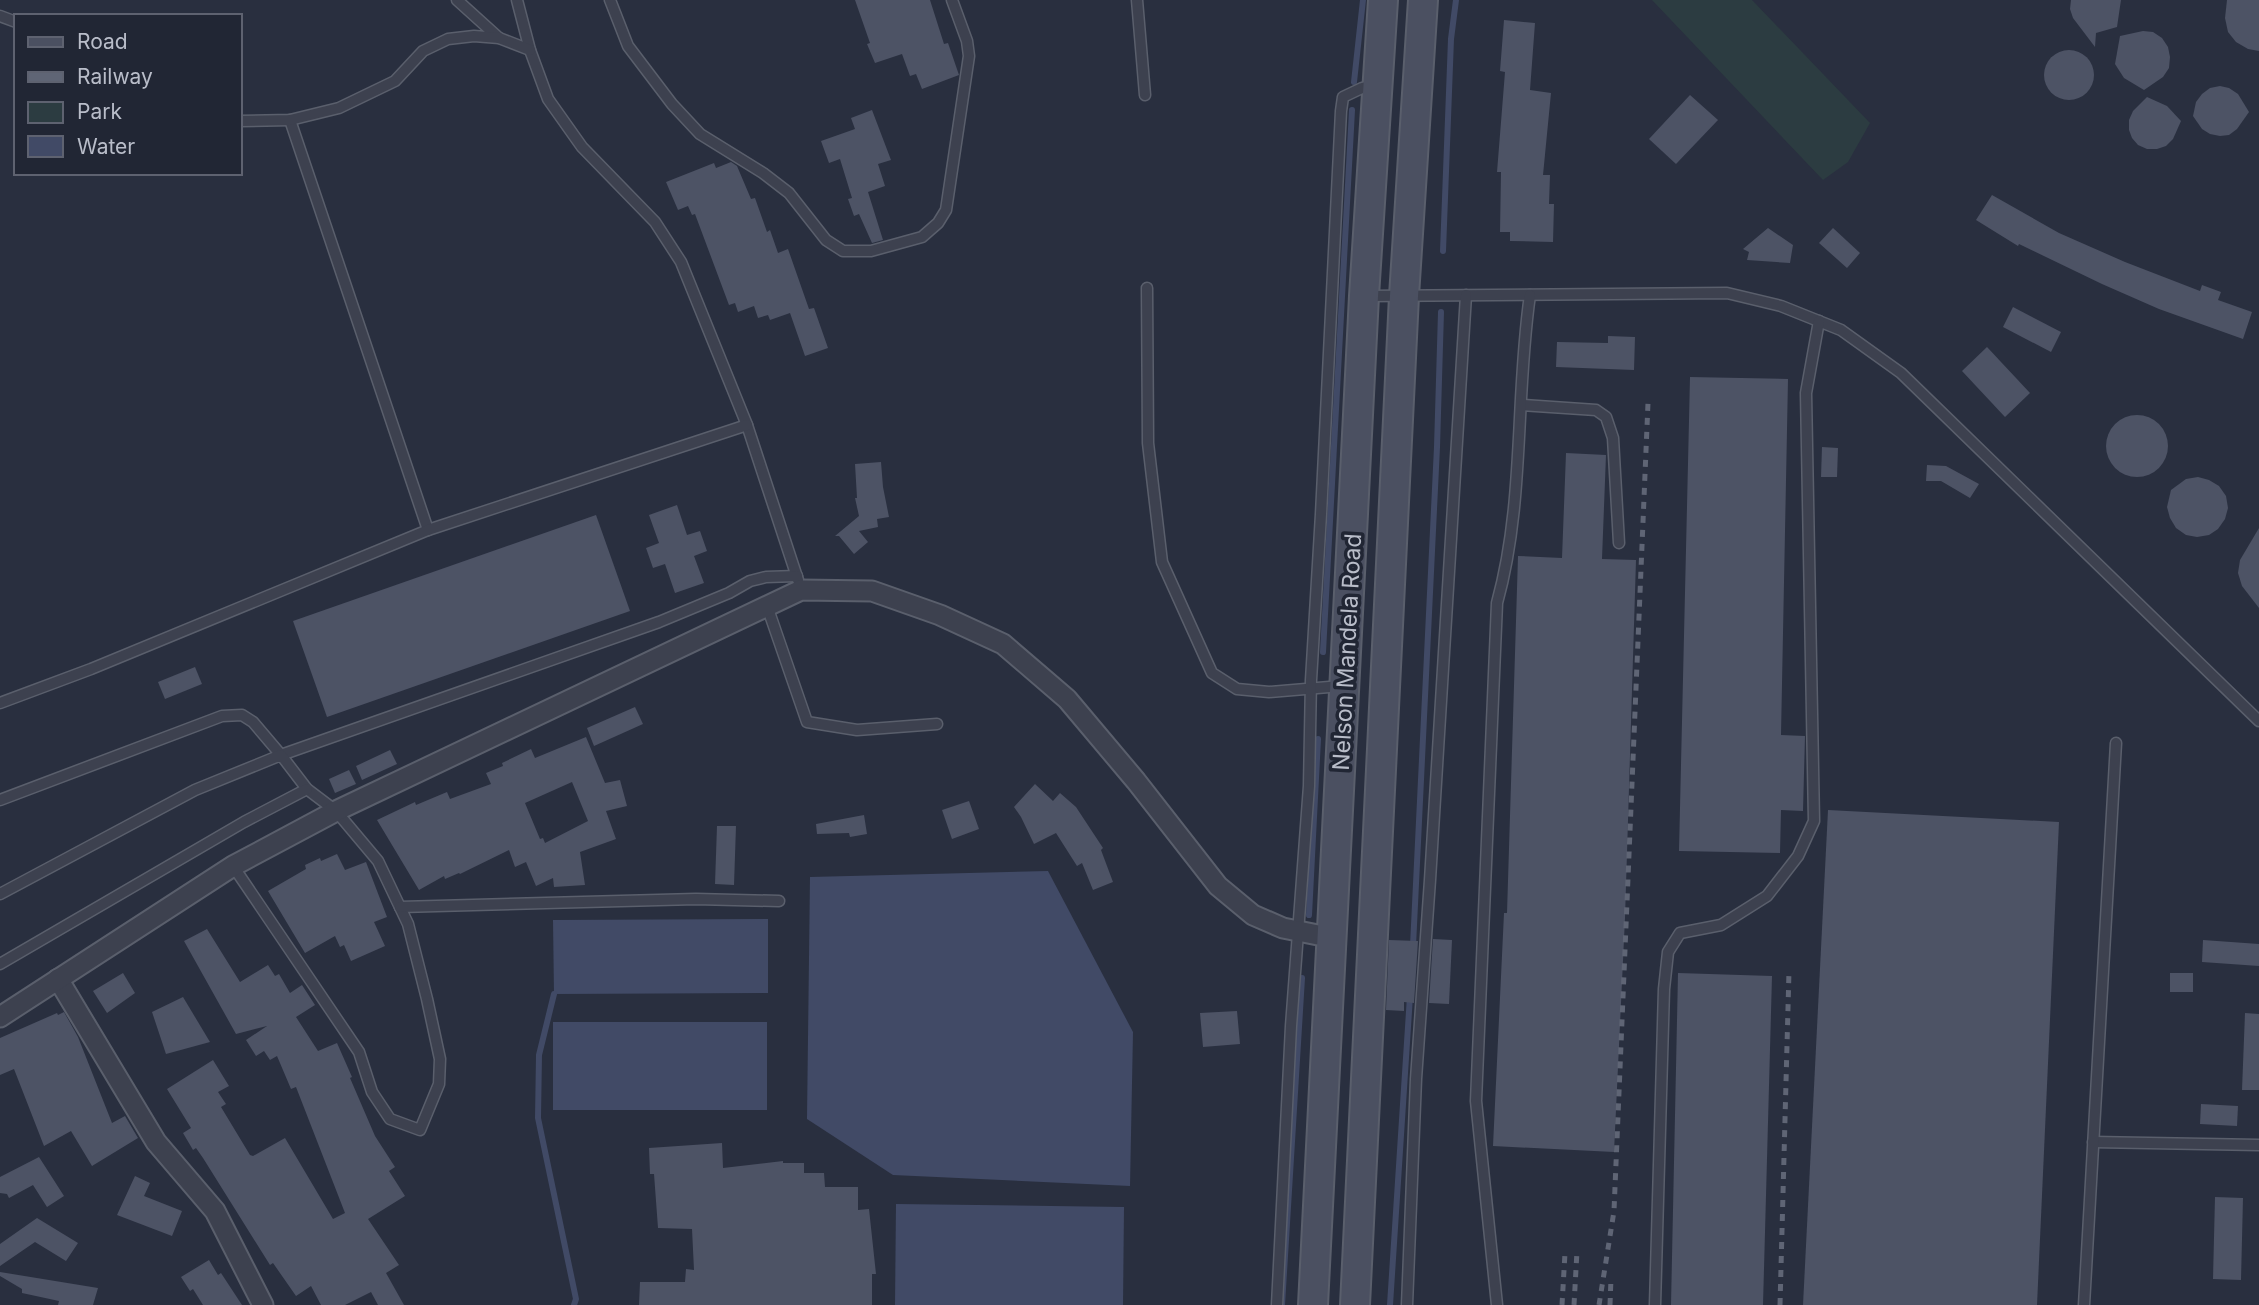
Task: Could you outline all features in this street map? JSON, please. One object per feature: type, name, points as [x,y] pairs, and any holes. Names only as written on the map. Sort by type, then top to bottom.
[{"type":"main road","name":"Nelson Mandela Road","points":[[1313,1305],[1364,296],[1383,0]]},
{"type":"main road","name":"Nelson Mandela Road","points":[[1355,1305],[1404,296],[1423,0]]},
{"type":"street","points":[[0,1017],[233,866],[336,811],[768,606],[799,583],[872,591],[940,615],[1003,644],[1067,699],[1136,781],[1218,886],[1252,915],[1283,928],[1333,938]]},
{"type":"street","points":[[58,979],[156,1142],[215,1211],[263,1305]]},
{"type":"lane","points":[[457,0],[499,38]]},
{"type":"lane","points":[[0,894],[195,790],[281,755],[659,622],[729,593],[750,581],[799,583],[747,425],[681,262],[655,222],[575,137],[548,99],[530,50],[517,0]]},
{"type":"lane","points":[[610,0],[628,46],[672,104],[701,134],[789,192],[826,240],[843,251],[871,251],[922,237],[938,223],[946,210],[969,56],[967,41],[952,0]]},
{"type":"lane","points":[[1137,0],[1145,95]]},
{"type":"lane","points":[[242,121],[290,120],[339,108],[395,81],[423,51],[448,39],[474,36],[499,38],[530,50]]},
{"type":"lane","points":[[1277,1305],[1292,1026],[1309,786],[1311,689],[1341,111],[1343,97],[1378,84]]},
{"type":"lane","points":[[290,120],[428,530]]},
{"type":"lane","points":[[1147,288],[1148,443],[1162,562],[1212,673],[1237,690],[1269,692],[1345,686]]},
{"type":"lane","points":[[1364,296],[1727,293],[1781,306],[1841,330],[1901,373],[2259,720]]},
{"type":"lane","points":[[1407,1305],[1416,1079],[1466,295]]},
{"type":"lane","points":[[1497,1305],[1476,1101],[1497,603],[1512,537],[1522,405],[1523,344],[1530,295]]},
{"type":"lane","points":[[1655,1305],[1664,989],[1668,952],[1681,933],[1721,925],[1767,896],[1798,856],[1814,821],[1806,393],[1819,321]]},
{"type":"lane","points":[[1522,405],[1596,410],[1606,417],[1614,438],[1619,543]]},
{"type":"lane","points":[[0,704],[428,530],[747,425]]},
{"type":"lane","points":[[768,606],[807,722],[857,730],[937,724]]},
{"type":"lane","points":[[0,800],[222,716],[242,715],[253,722],[307,789],[336,811],[378,861],[408,924],[440,1059],[439,1084],[420,1130],[390,1119],[372,1092],[359,1052],[233,866]]},
{"type":"lane","points":[[2084,1305],[2116,743]]},
{"type":"lane","points":[[0,964],[244,822],[307,789]]},
{"type":"lane","points":[[400,907],[696,899],[779,901]]},
{"type":"lane","points":[[2093,1142],[2259,1145]]},
{"type":"green space","points":[[1652,0],[1752,0],[1870,123],[1848,162],[1823,180]]},
{"type":"water","points":[[1048,871],[1133,1032],[1130,1186],[893,1175],[807,1119],[810,877]]},
{"type":"water","points":[[768,919],[768,993],[554,994],[553,920]]},
{"type":"water","points":[[553,1022],[767,1022],[767,1110],[553,1110]]},
{"type":"water","points":[[896,1204],[1124,1207],[1123,1305],[895,1305]]},
{"type":"building","points":[[855,0],[930,0],[944,44],[948,43],[959,75],[922,89],[916,74],[910,76],[902,54],[875,63]]},
{"type":"building","points":[[2071,0],[2121,0],[2117,27],[2096,33],[2095,47],[2073,18]]},
{"type":"building","points":[[2227,0],[2259,0],[2259,51],[2248,49],[2236,42],[2228,32],[2225,18]]},
{"type":"building","points":[[1504,20],[1535,23],[1530,90],[1551,93],[1543,175],[1550,175],[1549,204],[1554,204],[1553,242],[1510,241],[1510,232],[1500,232],[1501,172],[1497,172],[1505,72],[1500,71]]},
{"type":"building","points":[[2143,31],[2153,32],[2162,38],[2170,57],[2169,68],[2163,77],[2144,90],[2124,78],[2115,64],[2120,36]]},
{"type":"building","points":[[2069,50],[2087,57],[2094,75],[2087,93],[2069,100],[2051,93],[2044,75],[2051,57]]},
{"type":"building","points":[[2220,86],[2238,94],[2249,112],[2237,129],[2229,135],[2220,136],[2202,129],[2193,116],[2196,102],[2202,94],[2210,88]]},
{"type":"building","points":[[1690,95],[1718,120],[1676,164],[1649,139]]},
{"type":"building","points":[[2147,97],[2167,106],[2181,121],[2173,139],[2166,146],[2157,149],[2138,145],[2129,130],[2133,111]]},
{"type":"building","points":[[872,110],[891,160],[878,164],[885,186],[868,192],[883,240],[872,243],[859,214],[854,216],[848,199],[852,198],[840,159],[829,163],[821,141],[855,129],[851,118]]},
{"type":"building","points":[[731,162],[737,166],[751,199],[755,198],[778,253],[788,249],[809,309],[814,308],[828,348],[805,356],[790,313],[770,320],[768,315],[758,318],[754,306],[738,312],[735,303],[729,305],[695,214],[692,215],[688,206],[678,210],[666,182],[714,163],[716,168]]},
{"type":"building","points":[[1992,195],[2059,233],[2125,262],[2200,291],[2202,285],[2221,292],[2218,300],[2252,312],[2243,339],[2159,309],[2019,244],[2018,246],[1976,220]]},
{"type":"building","points":[[1768,228],[1793,245],[1790,263],[1747,260],[1749,252],[1743,249]]},
{"type":"building","points":[[1833,228],[1860,253],[1847,268],[1819,243]]},
{"type":"building","points":[[2013,307],[2061,332],[2051,352],[2003,327]]},
{"type":"building","points":[[1608,336],[1635,337],[1634,370],[1556,367],[1557,342],[1608,343]]},
{"type":"building","points":[[1987,347],[2030,393],[2005,417],[1962,371]]},
{"type":"building","points":[[1690,377],[1788,379],[1781,735],[1805,736],[1803,811],[1781,810],[1780,853],[1679,851]]},
{"type":"building","points":[[2131,415],[2143,415],[2159,424],[2166,434],[2166,458],[2159,468],[2143,477],[2131,477],[2120,472],[2111,463],[2106,452],[2106,440],[2111,429],[2120,420]]},
{"type":"building","points":[[1822,447],[1838,448],[1837,477],[1821,477]]},
{"type":"building","points":[[1566,453],[1606,455],[1602,559],[1636,560],[1625,918],[1614,1152],[1493,1146],[1504,913],[1507,913],[1518,556],[1562,558]]},
{"type":"building","points":[[881,462],[889,517],[877,519],[878,527],[859,531],[868,542],[854,554],[839,536],[835,536],[859,516],[855,498],[855,464]]},
{"type":"building","points":[[1927,465],[1946,466],[1979,484],[1970,498],[1941,481],[1926,481]]},
{"type":"building","points":[[2198,477],[2219,486],[2226,496],[2228,508],[2218,529],[2209,535],[2197,537],[2186,535],[2176,528],[2167,507],[2171,490],[2186,479]]},
{"type":"building","points":[[677,505],[687,535],[700,531],[707,551],[694,556],[704,583],[675,593],[665,564],[653,568],[646,548],[659,543],[649,515]]},
{"type":"building","points":[[596,515],[630,611],[327,717],[293,621]]},
{"type":"building","points":[[2259,528],[2259,608],[2242,586],[2238,573],[2240,560]]},
{"type":"building","points":[[195,667],[202,684],[165,699],[158,682]]},
{"type":"building","points":[[635,707],[643,724],[594,746],[587,728]]},
{"type":"building","points":[[586,737],[605,783],[620,780],[627,806],[606,811],[616,839],[580,852],[585,885],[554,887],[553,878],[536,886],[526,862],[515,867],[509,850],[460,874],[445,879],[444,876],[419,890],[377,820],[415,802],[416,805],[447,792],[450,799],[491,784],[486,773],[531,749],[535,758]],"holes":[[[572,782],[588,821],[545,843],[543,838],[540,839],[525,803]]]},
{"type":"building","points":[[390,750],[397,764],[362,780],[356,766]]},
{"type":"building","points":[[349,770],[356,784],[335,793],[329,779]]},
{"type":"building","points":[[1035,784],[1053,801],[1060,793],[1076,807],[1103,848],[1101,850],[1113,882],[1093,890],[1082,863],[1077,866],[1056,833],[1034,844],[1014,807]]},
{"type":"building","points":[[969,801],[979,829],[952,839],[942,810]]},
{"type":"building","points":[[1828,810],[2059,822],[2037,1305],[1803,1305]]},
{"type":"building","points":[[864,815],[867,834],[850,837],[849,833],[817,834],[816,824]]},
{"type":"building","points":[[717,826],[736,826],[734,885],[715,884]]},
{"type":"building","points":[[337,854],[345,870],[366,862],[387,917],[374,922],[385,946],[351,961],[344,945],[340,947],[335,936],[305,953],[268,891],[306,869],[305,865]]},
{"type":"building","points":[[207,929],[240,982],[268,965],[275,976],[279,974],[290,993],[302,985],[315,1005],[296,1017],[318,1051],[337,1043],[375,1136],[395,1167],[389,1171],[405,1196],[368,1219],[399,1265],[386,1273],[404,1305],[378,1305],[371,1292],[345,1305],[321,1305],[311,1286],[296,1296],[273,1263],[270,1265],[203,1158],[196,1148],[193,1150],[183,1133],[191,1128],[167,1089],[213,1060],[229,1086],[218,1092],[226,1104],[221,1107],[250,1155],[253,1156],[285,1138],[333,1219],[345,1213],[296,1087],[291,1089],[277,1056],[270,1060],[264,1051],[256,1056],[246,1040],[267,1026],[236,1034],[184,941]]},
{"type":"building","points":[[1433,939],[1452,940],[1449,1004],[1429,1003]]},
{"type":"building","points":[[1389,940],[1418,941],[1414,1003],[1404,1002],[1404,1011],[1386,1010]]},
{"type":"building","points":[[2203,940],[2259,944],[2259,966],[2202,962]]},
{"type":"building","points":[[123,973],[135,993],[107,1013],[93,991]]},
{"type":"building","points":[[1678,973],[1772,976],[1763,1305],[1671,1305]]},
{"type":"building","points":[[2170,973],[2193,973],[2193,992],[2170,992]]},
{"type":"building","points":[[183,997],[210,1042],[166,1054],[152,1012]]},
{"type":"building","points":[[1237,1011],[1240,1044],[1203,1047],[1200,1013]]},
{"type":"building","points":[[64,1012],[78,1037],[112,1123],[125,1116],[138,1138],[92,1166],[71,1131],[44,1146],[14,1069],[0,1075],[0,1038]]},
{"type":"building","points":[[2245,1013],[2259,1014],[2259,1090],[2242,1090]]},
{"type":"building","points":[[2201,1104],[2238,1106],[2237,1126],[2200,1124]]},
{"type":"building","points":[[722,1143],[723,1168],[783,1161],[804,1163],[804,1173],[824,1173],[825,1187],[858,1187],[858,1210],[869,1209],[876,1274],[872,1274],[872,1305],[639,1305],[640,1282],[685,1282],[686,1269],[694,1270],[692,1229],[658,1228],[649,1148]]},
{"type":"building","points":[[39,1157],[64,1196],[47,1207],[33,1185],[9,1198],[7,1194],[0,1193],[0,1177]]},
{"type":"building","points":[[135,1176],[150,1183],[144,1196],[182,1211],[172,1236],[117,1215]]},
{"type":"building","points":[[2215,1197],[2243,1198],[2241,1280],[2213,1279]]},
{"type":"building","points":[[37,1218],[78,1243],[66,1261],[35,1242],[0,1266],[0,1244]]},
{"type":"building","points":[[209,1260],[242,1305],[203,1305],[193,1289],[190,1291],[181,1277]]},
{"type":"building","points":[[0,1272],[98,1288],[93,1305],[58,1305],[59,1301],[22,1293],[22,1289],[0,1276]]},
{"type":"waterway","points":[[1354,82],[1363,0]]},
{"type":"waterway","points":[[1443,251],[1451,39],[1456,0]]},
{"type":"waterway","points":[[1323,652],[1352,110]]},
{"type":"waterway","points":[[1413,946],[1441,312]]},
{"type":"waterway","points":[[1309,915],[1318,739]]},
{"type":"waterway","points":[[1282,1305],[1302,978]]},
{"type":"waterway","points":[[554,994],[539,1055],[538,1118],[576,1299],[574,1305]]},
{"type":"waterway","points":[[1390,1305],[1410,996]]},
{"type":"railway","points":[[1599,1305],[1614,1211],[1648,403]]},
{"type":"railway","points":[[1780,1305],[1789,971]]},
{"type":"railway","points":[[1574,1305],[1577,1251]]},
{"type":"railway","points":[[1562,1305],[1565,1253]]},
{"type":"railway","points":[[1610,1305],[1611,1278]]}]
